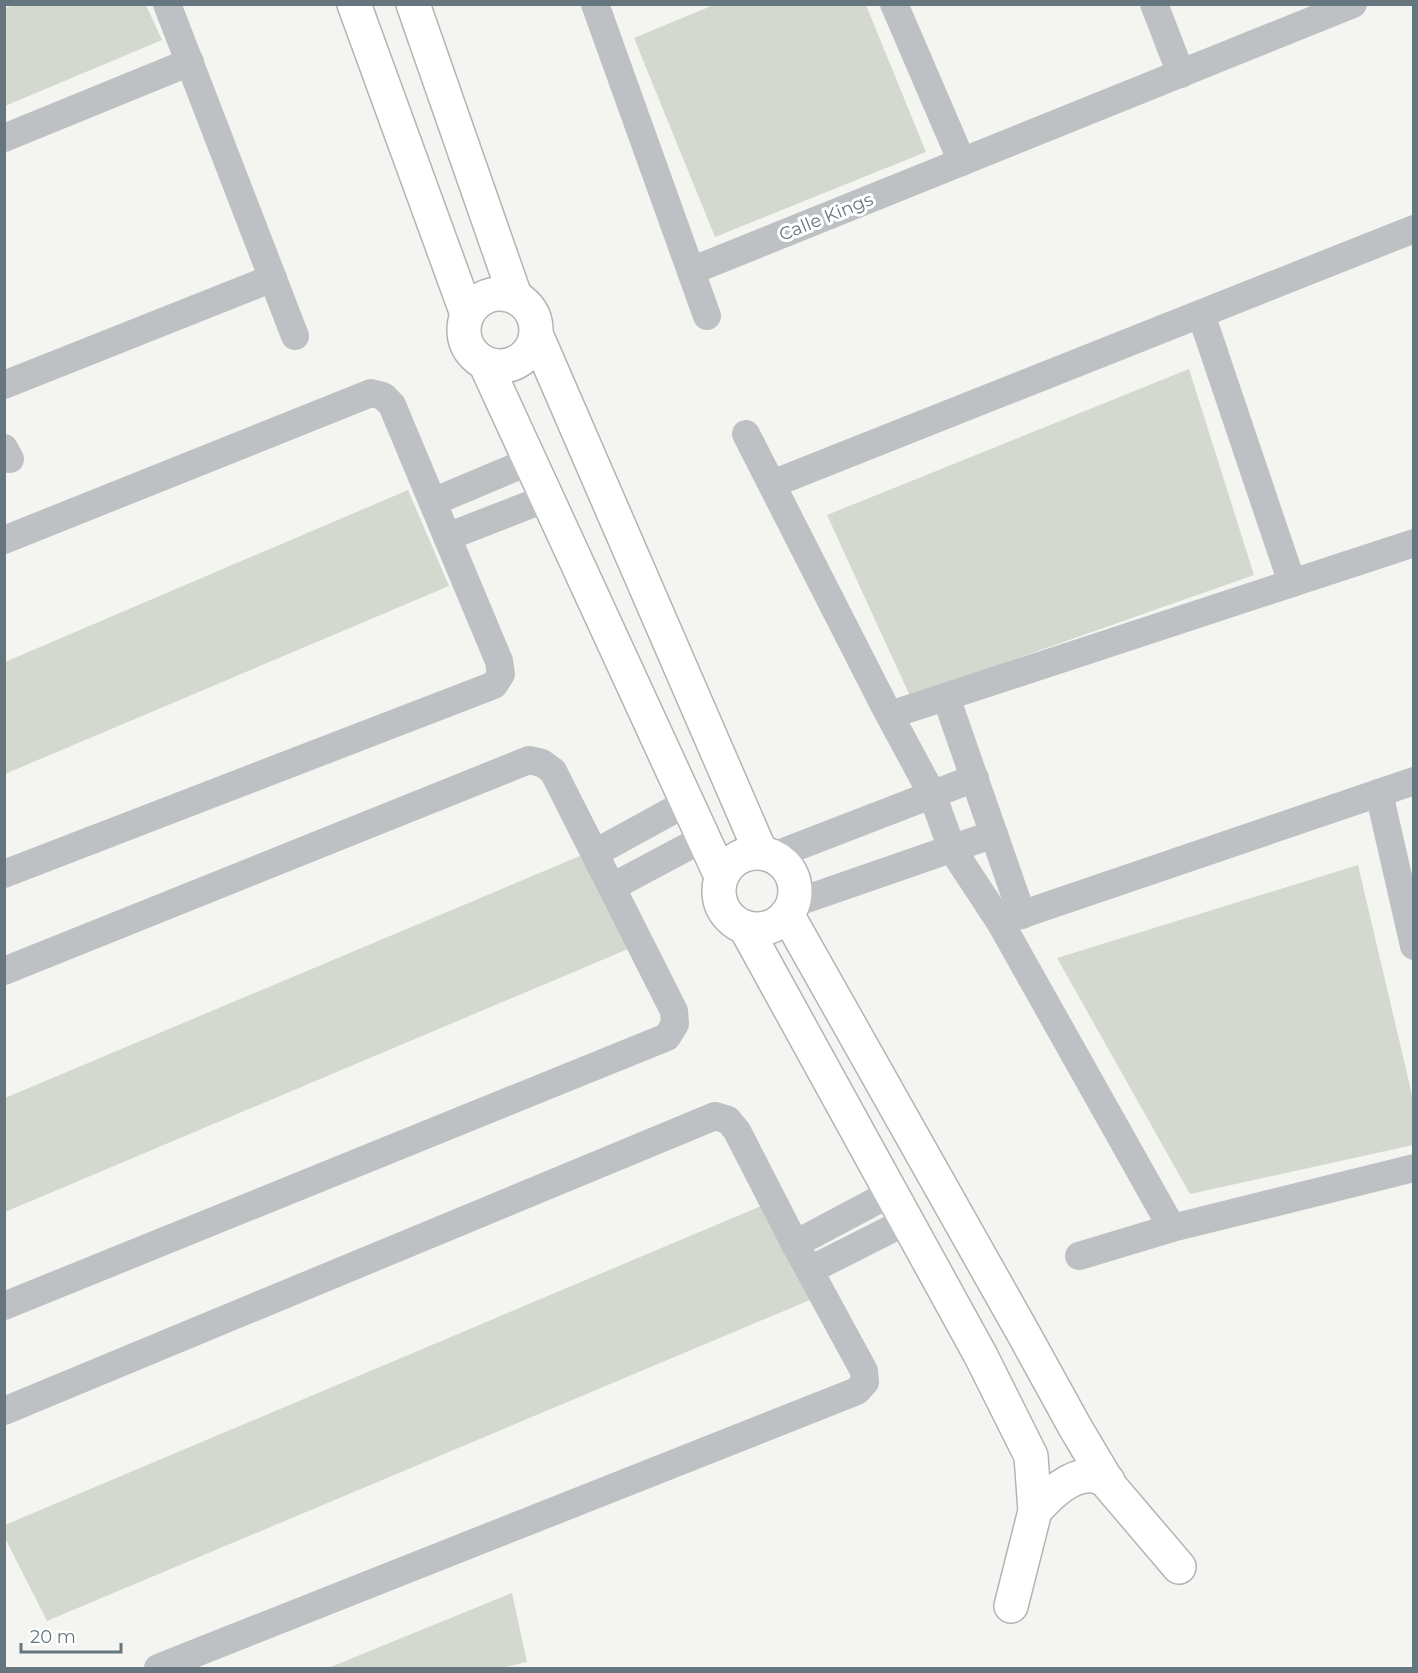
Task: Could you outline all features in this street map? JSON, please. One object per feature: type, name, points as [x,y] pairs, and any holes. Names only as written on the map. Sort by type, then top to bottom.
[{"type":"street","points":[[167,4],[295,336]]},
{"type":"street","points":[[354,4],[467,314]]},
{"type":"street","points":[[413,4],[515,296]]},
{"type":"street","points":[[894,4],[962,162]]},
{"type":"street","points":[[1154,4],[1181,74]]},
{"type":"street","name":"Calle Kings","points":[[691,272],[1353,4]]},
{"type":"street","points":[[599,6],[707,316]]},
{"type":"street","points":[[4,138],[190,62]]},
{"type":"street","points":[[772,484],[1413,229]]},
{"type":"street","points":[[4,385],[273,278]]},
{"type":"street","points":[[504,293],[515,296],[532,312],[536,323],[533,345],[518,362],[496,366],[485,363],[468,347],[464,325],[467,314],[482,298],[504,293]]},
{"type":"street","points":[[1201,314],[1293,583]]},
{"type":"street","points":[[536,334],[767,854],[782,862],[793,882],[795,893],[789,909],[778,922],[768,927],[756,929],[744,927],[725,912],[718,888],[721,876],[737,858],[749,853],[767,854],[975,778]]},
{"type":"street","points":[[485,363],[721,876]]},
{"type":"street","points":[[4,540],[371,393],[383,396],[392,405],[499,661],[501,674],[494,685],[4,874]]},
{"type":"street","points":[[746,434],[932,794],[952,849],[1011,919],[1172,1228]]},
{"type":"street","points":[[433,502],[530,461]]},
{"type":"street","points":[[447,537],[547,498]]},
{"type":"street","points":[[890,715],[1413,543]]},
{"type":"street","points":[[946,697],[994,834],[1011,919]]},
{"type":"street","points":[[4,971],[529,760],[542,763],[553,771],[674,1011],[675,1024],[668,1037],[4,1306]]},
{"type":"street","points":[[1011,919],[1413,781]]},
{"type":"street","points":[[1379,793],[1413,945]]},
{"type":"street","points":[[595,853],[688,802]]},
{"type":"street","points":[[789,909],[994,834]]},
{"type":"street","points":[[612,887],[704,838]]},
{"type":"street","points":[[789,909],[1075,1427],[1110,1486],[1179,1567]]},
{"type":"street","points":[[744,927],[981,1356],[1031,1456],[1035,1511],[1011,1606]]},
{"type":"street","points":[[4,1411],[715,1116],[728,1120],[737,1131],[864,1371],[865,1382],[857,1391],[158,1668]]},
{"type":"street","points":[[1079,1256],[1172,1228],[1413,1168]]},
{"type":"street","points":[[795,1244],[899,1207]]},
{"type":"street","points":[[810,1270],[899,1207]]},
{"type":"street","points":[[981,1356],[995,1358],[1007,1356],[1026,1338]]},
{"type":"street","points":[[1035,1511],[1063,1485],[1078,1478],[1094,1476],[1108,1481]]},
{"type":"shaded area","points":[[716,4],[866,5],[926,152],[715,237],[634,38]]},
{"type":"shaded area","points":[[13,5],[146,5],[162,40],[5,106],[5,8]]},
{"type":"shaded area","points":[[1189,369],[1254,575],[910,696],[827,515]]},
{"type":"shaded area","points":[[408,490],[449,586],[5,774],[5,662]]},
{"type":"shaded area","points":[[587,853],[628,949],[5,1212],[5,1098]]},
{"type":"shaded area","points":[[1358,865],[1413,1099],[1413,1145],[1190,1194],[1057,958]]},
{"type":"shaded area","points":[[768,1203],[810,1300],[47,1621],[5,1538],[5,1525]]},
{"type":"shaded area","points":[[512,1593],[527,1662],[501,1668],[328,1668]]}]
